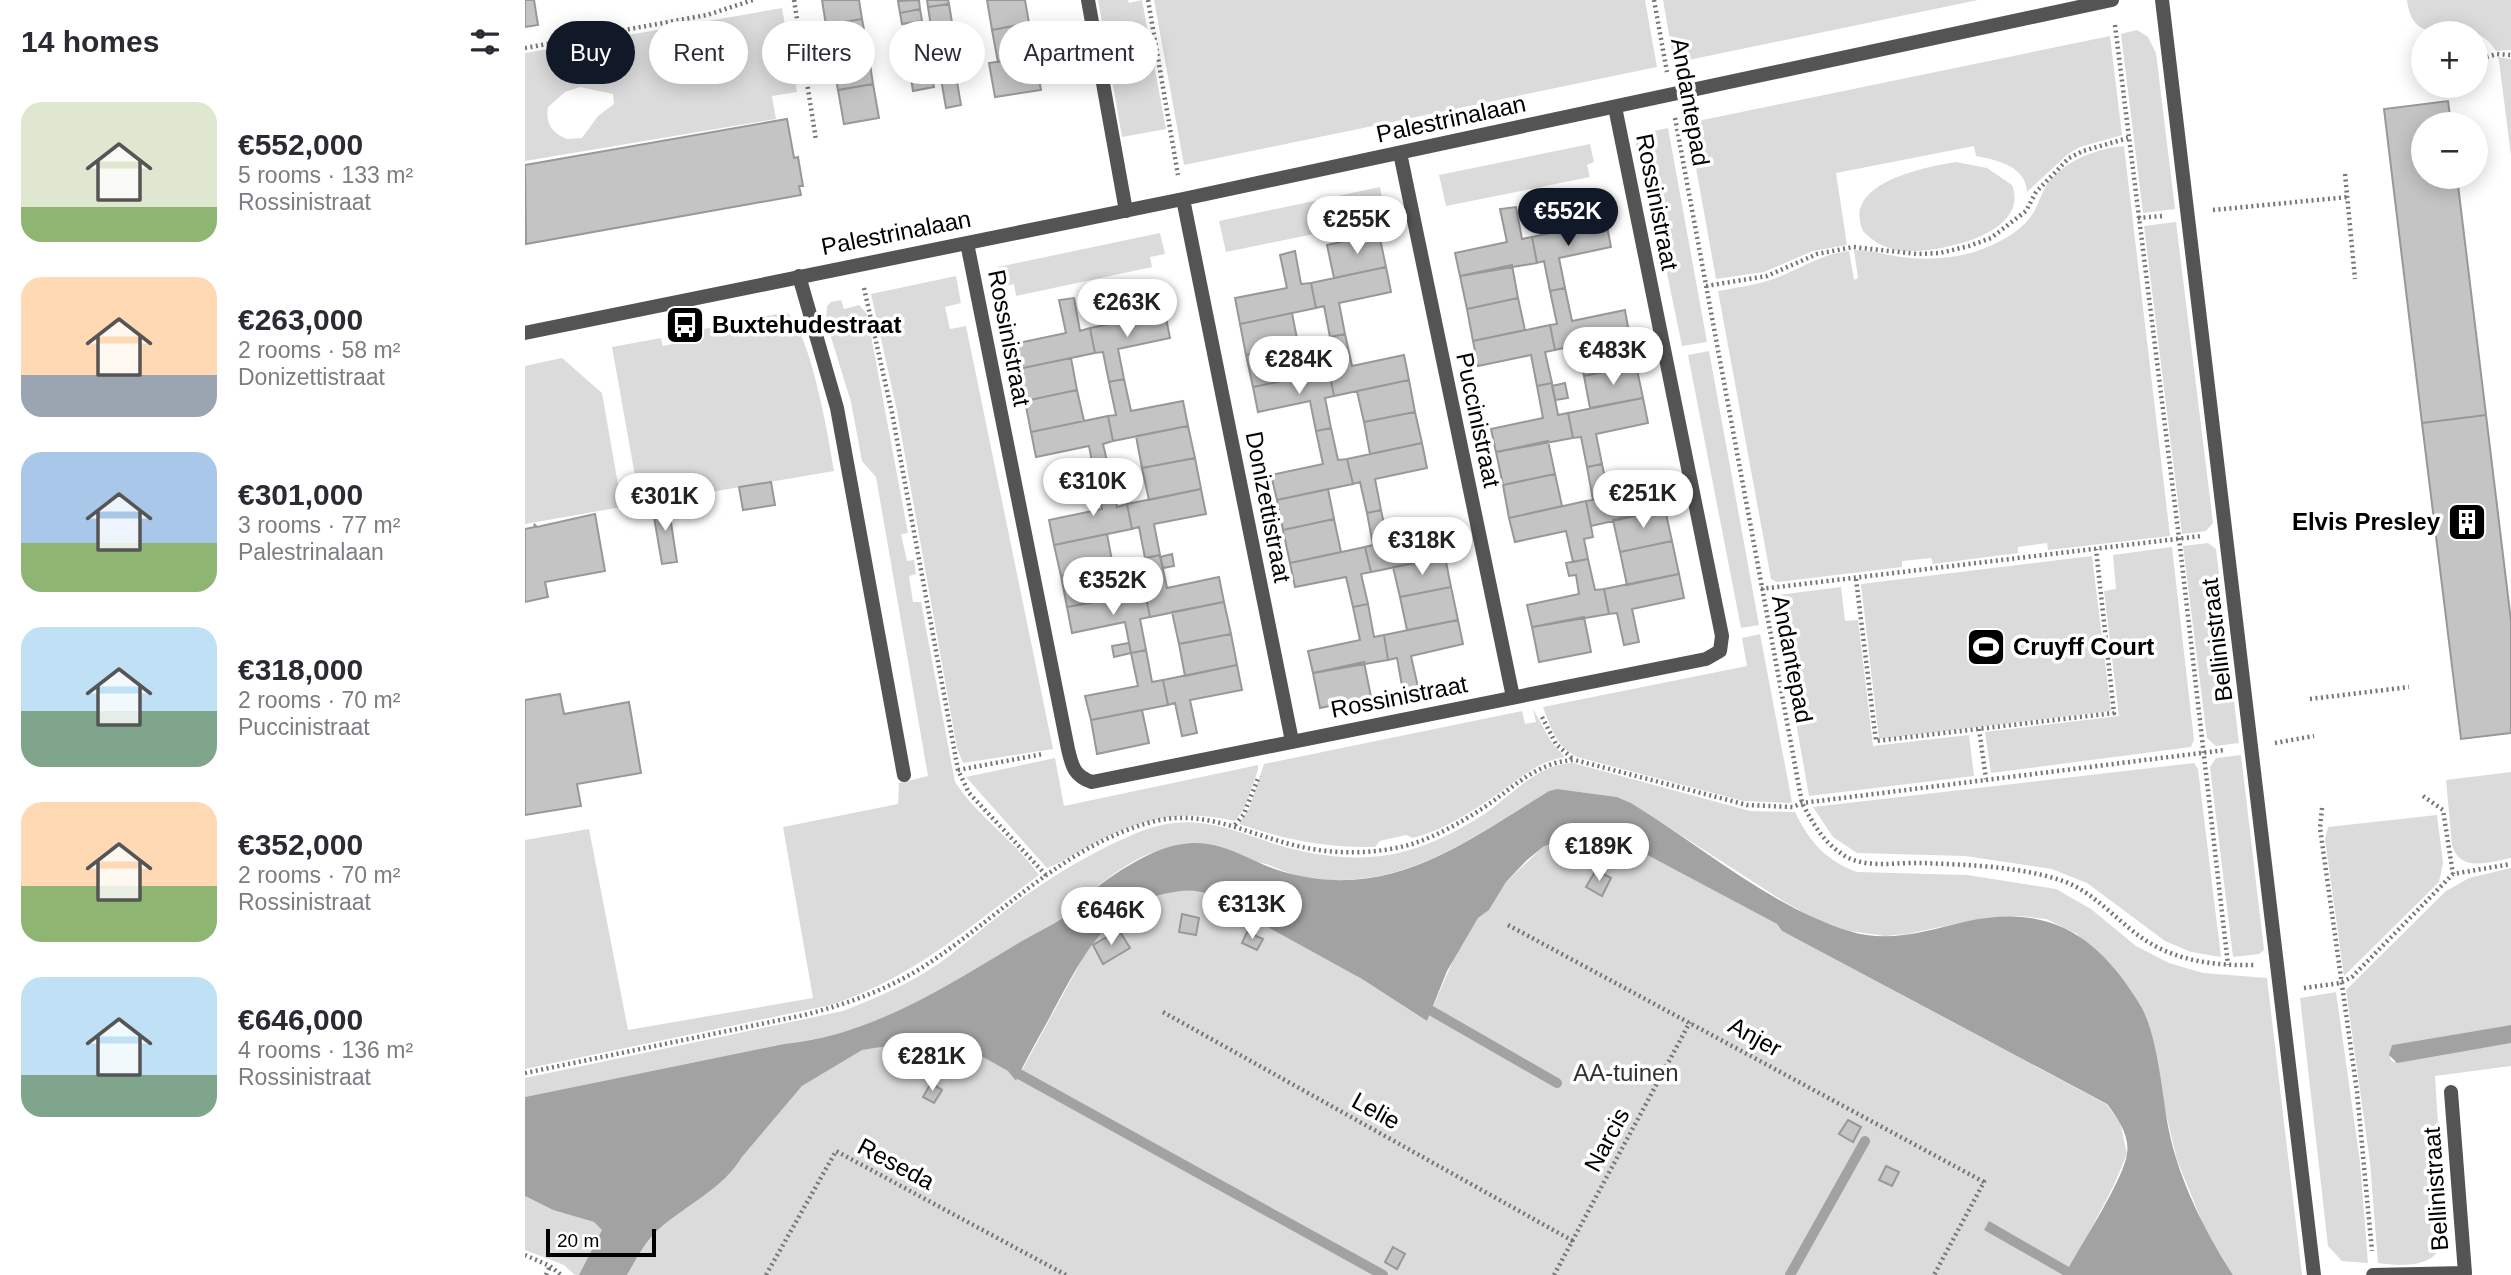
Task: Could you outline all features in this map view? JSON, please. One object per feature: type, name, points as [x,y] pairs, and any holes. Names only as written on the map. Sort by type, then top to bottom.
[{"type":"street","points":[[1088,0],[1126,211]]},
{"type":"street","name":"Bellinistraat","points":[[2162,0],[2314,1275]]},
{"type":"street","name":"Palestrinalaan","points":[[525,332],[1126,211],[1671,95],[2113,7]]},
{"type":"street","name":"Rossinistraat","points":[[967,243],[1068,750],[1072,766],[1079,777],[1092,782],[1706,659],[1720,650],[1722,636],[1615,107]]},
{"type":"street","name":"Puccinistraat","points":[[1399,153],[1513,697]]},
{"type":"street","name":"Donizettistraat","points":[[1183,199],[1292,741]]},
{"type":"street","name":"Palestrinalaan","points":[[799,276],[837,408],[904,775]]},
{"type":"street","name":"Bellinistraat","points":[[2373,1275],[2465,1273],[2451,1092]]},
{"type":"path","points":[[525,48],[706,15],[752,0]]},
{"type":"path","points":[[795,0],[816,140]]},
{"type":"path","points":[[1148,0],[1183,199]]},
{"type":"path","name":"Andantepad","points":[[1654,0],[1802,803],[1821,837],[1846,857],[1867,863],[1996,869],[2062,880],[2084,891],[2143,939],[2197,962],[2228,966],[2279,964]]},
{"type":"path","points":[[2113,7],[2179,538],[2228,966]]},
{"type":"path","points":[[2488,57],[2511,55]]},
{"type":"path","points":[[1706,286],[1767,276],[1817,254],[1853,247],[1917,254],[1940,253],[1969,246],[1991,238],[2026,211],[2036,192],[2070,158],[2083,151],[2128,138]]},
{"type":"path","points":[[2345,174],[2355,279]]},
{"type":"path","points":[[2138,218],[2348,197]]},
{"type":"path","points":[[859,264],[892,413],[958,770],[969,793],[1046,875]]},
{"type":"path","points":[[1761,589],[2227,533]]},
{"type":"path","points":[[1856,579],[1876,741],[2114,713],[2096,549]]},
{"type":"path","points":[[2310,699],[2409,687]]},
{"type":"path","points":[[1513,697],[1538,709],[1556,744],[1575,760]]},
{"type":"path","points":[[1979,729],[1986,779]]},
{"type":"path","points":[[525,1073],[843,1005],[878,992],[936,959],[1046,875],[1113,836],[1149,822],[1179,818],[1208,819],[1304,848],[1340,851],[1387,850],[1440,833],[1489,804],[1539,768],[1559,761],[1575,760],[1747,805],[1793,807],[1802,803],[2252,747],[2314,736]]},
{"type":"path","points":[[1235,825],[1244,814],[1255,786],[1262,748]]},
{"type":"path","points":[[958,770],[1068,750]]},
{"type":"path","points":[[2423,796],[2443,810],[2453,874]]},
{"type":"path","points":[[2322,807],[2320,828],[2365,1162],[2373,1275]]},
{"type":"path","points":[[2282,992],[2340,982],[2352,977],[2453,874],[2511,864]]},
{"type":"path","name":"Anjer","points":[[1508,925],[1985,1182],[1934,1275]]},
{"type":"path","name":"Lelie","points":[[1163,1012],[1573,1241]]},
{"type":"path","name":"Narcis","points":[[1554,1275],[1690,1022]]},
{"type":"path","name":"Reseda","points":[[766,1275],[836,1151],[1066,1275]]},
{"type":"path","points":[[525,1255],[550,1266],[561,1275]]},
{"type":"path","points":[[546,1275],[550,1266]]},
{"type":"green space","points":[[1098,0],[1128,0],[1129,3],[1142,0],[1146,21],[1102,21]]},
{"type":"green space","points":[[1154,0],[1645,0],[1657,67],[1184,165]]},
{"type":"green space","points":[[1663,0],[1978,0],[1674,63]]},
{"type":"green space","points":[[2407,0],[2511,0],[2511,50],[2496,51],[2488,42],[2488,21],[2415,21]]},
{"type":"green space","points":[[782,8],[784,21],[762,21],[762,84],[796,84],[797,92],[772,96],[776,119],[525,161],[525,53],[546,49],[546,84],[635,84],[635,34],[649,31],[649,84],[748,84],[748,21],[708,21]],"holes":[[[580,87],[613,94],[614,104],[598,116],[582,138],[567,139],[557,134],[548,118],[548,107],[565,92]]]},
{"type":"green space","points":[[2137,30],[2148,37],[2156,53],[2175,209],[2143,213],[2121,34]]},
{"type":"green space","points":[[2110,36],[2122,135],[2080,147],[2068,154],[2027,192],[2022,176],[2016,170],[2001,162],[1976,156],[1974,146],[1836,173],[1847,245],[1813,251],[1764,272],[1716,279],[1688,123]]},
{"type":"green space","points":[[2498,57],[2511,59],[2511,156],[2499,61]]},
{"type":"green space","points":[[1113,84],[1158,84],[1166,129],[1122,137]]},
{"type":"green space","points":[[1668,128],[1707,342],[1682,346],[1648,181],[1643,181],[1634,135]]},
{"type":"green space","points":[[1590,144],[1594,162],[1587,165],[1590,177],[1446,206],[1439,175]]},
{"type":"green space","points":[[2124,146],[2170,536],[2048,550],[2047,543],[2018,547],[2018,553],[1933,564],[1931,558],[1902,561],[1902,567],[1777,582],[1771,579],[1718,291],[1767,281],[1827,256],[1849,251],[1854,280],[1858,278],[1854,250],[1925,259],[1960,256],[1982,249],[2021,227],[2034,212],[2048,183],[2064,168],[2092,153]]},
{"type":"green space","points":[[1956,162],[1987,168],[2012,185],[2014,203],[2007,218],[1993,230],[1952,246],[1911,251],[1887,247],[1874,241],[1863,231],[1859,214],[1864,201],[1875,189],[1907,173]]},
{"type":"green space","points":[[1380,187],[1384,208],[1371,211],[1373,222],[1226,252],[1219,221]]},
{"type":"green space","points":[[2176,222],[2213,523],[2206,531],[2182,534],[2144,226]]},
{"type":"green space","points":[[1160,233],[1165,254],[1150,257],[1152,267],[1016,296],[1014,284],[1002,287],[998,267]]},
{"type":"green space","points":[[956,276],[961,303],[945,307],[950,329],[966,326],[1053,749],[963,763],[957,748],[897,411],[871,294]]},
{"type":"green space","points":[[841,300],[844,309],[859,305],[867,314],[908,533],[901,534],[907,561],[914,560],[916,574],[909,576],[913,602],[921,602],[955,782],[974,807],[1019,851],[1039,875],[916,965],[890,980],[831,1005],[525,1069],[525,840],[589,829],[628,1030],[813,998],[783,827],[898,804],[899,783],[928,776],[876,477],[862,461],[851,402],[826,321],[827,306],[831,302]]},
{"type":"green space","points":[[786,312],[795,322],[810,361],[834,471],[640,504],[612,347],[661,338],[663,346],[696,339],[694,331]]},
{"type":"green space","points":[[1709,351],[1759,625],[1741,628],[1688,355]]},
{"type":"green space","points":[[562,358],[602,393],[622,507],[525,524],[525,366]]},
{"type":"green space","points":[[2208,543],[2216,549],[2239,743],[2216,746],[2207,738],[2183,546]]},
{"type":"green space","points":[[2172,547],[2194,740],[2191,747],[1991,773],[1985,732],[2119,716],[2104,591],[2116,589],[2113,555]]},
{"type":"green space","name":"Cruyff Court","points":[[2092,556],[2111,711],[1879,739],[1861,584]]},
{"type":"green space","points":[[1841,587],[1845,621],[1858,620],[1873,746],[1969,735],[1974,776],[1809,796],[1774,598],[1778,595]]},
{"type":"green space","points":[[1760,634],[1792,802],[1743,801],[1577,757],[1559,742],[1548,722],[1543,707],[1747,666],[1742,638]]},
{"type":"green space","points":[[1533,709],[1552,743],[1565,757],[1538,766],[1469,813],[1436,830],[1413,838],[1406,835],[1380,841],[1375,847],[1356,847],[1306,842],[1239,824],[1249,809],[1264,764],[1522,711],[1525,724],[1536,722]]},
{"type":"green space","points":[[2241,755],[2264,950],[2259,954],[2233,957],[2210,767],[2216,758]]},
{"type":"green space","points":[[1055,758],[1064,806],[1258,765],[1258,770],[1245,807],[1235,821],[1216,817],[1180,816],[1146,822],[1112,834],[1047,868],[966,777]]},
{"type":"green space","points":[[1573,763],[1750,811],[1795,812],[1806,832],[1827,856],[1857,872],[1967,875],[2056,889],[2091,909],[2136,946],[2169,963],[2203,973],[2267,978],[2302,1275],[2233,1275],[2205,1229],[2177,1160],[2140,1004],[2077,934],[2046,919],[2020,916],[1969,921],[1885,936],[1849,931],[1817,920],[1783,901],[1631,803],[1617,797],[1557,789],[1549,791],[1490,828],[1430,860],[1399,871],[1366,878],[1332,880],[1295,875],[1270,865],[1253,862],[1155,852],[1119,870],[1100,884],[1083,904],[978,971],[940,992],[863,1026],[824,1037],[525,1097],[525,1078],[843,1011],[876,997],[938,964],[1009,908],[1064,870],[1108,846],[1148,829],[1192,822],[1234,830],[1291,849],[1323,855],[1390,855],[1446,836],[1483,815],[1536,775],[1560,764]]},
{"type":"green space","points":[[2194,763],[2198,769],[2221,957],[2191,952],[2165,941],[2087,883],[2052,869],[1965,856],[1857,853],[1833,837],[1813,807]]},
{"type":"green space","points":[[2511,772],[2511,858],[2485,863],[2462,859],[2452,845],[2446,780]]},
{"type":"green space","points":[[2437,815],[2443,863],[2439,882],[2344,976],[2325,839],[2328,827]]},
{"type":"green space","name":"AA-tuinen","points":[[1581,835],[1602,837],[1636,849],[1777,924],[1782,931],[2106,1104],[2120,1122],[2127,1154],[2113,1187],[2067,1275],[627,1275],[654,1234],[725,1178],[802,1086],[861,1050],[940,1038],[965,1047],[1009,1071],[1016,1081],[1084,956],[1100,934],[1118,917],[1141,902],[1159,894],[1195,889],[1274,928],[1362,979],[1427,1021],[1455,956],[1478,918],[1489,910],[1506,882],[1543,847],[1561,839]]},
{"type":"green space","points":[[2511,868],[2511,1025],[2392,1045],[2390,1058],[2393,1062],[2511,1043],[2511,1066],[2435,1076],[2445,1238],[2441,1248],[2427,1260],[2408,1265],[2378,1263],[2370,1162],[2346,990],[2446,891],[2469,878]]},
{"type":"green space","points":[[2336,992],[2360,1162],[2368,1263],[2342,1261],[2328,1246],[2300,998]]},
{"type":"green space","points":[[525,1196],[553,1210],[594,1222],[603,1230],[580,1275],[575,1275],[564,1265],[525,1250]]},
{"type":"shaded area","points":[[1557,789],[1617,797],[1631,803],[1764,891],[1792,907],[1849,931],[1864,935],[1894,936],[1968,921],[2023,917],[2068,930],[2088,943],[2123,979],[2145,1016],[2155,1047],[2169,1131],[2180,1169],[2203,1224],[2233,1275],[2063,1275],[1984,1230],[1989,1221],[2069,1267],[2111,1194],[2127,1154],[2125,1133],[2107,1104],[1782,931],[1777,924],[1636,849],[1602,837],[1581,835],[1561,839],[1543,847],[1506,882],[1489,910],[1478,918],[1447,971],[1427,1021],[1362,979],[1210,895],[1189,891],[1169,893],[1147,899],[1128,909],[1097,939],[1072,977],[1016,1081],[1008,1071],[965,1047],[940,1038],[862,1050],[802,1086],[725,1178],[654,1234],[627,1275],[579,1275],[602,1230],[594,1222],[553,1210],[525,1196],[525,1097],[817,1039],[879,1019],[938,990],[1069,914],[1114,875],[1160,850],[1181,844],[1215,845],[1296,875],[1333,880],[1367,878],[1430,860],[1490,828],[1549,791]]},
{"type":"shaded area","points":[[2511,1025],[2511,1043],[2397,1063],[2389,1055],[2392,1045]]},
{"type":"building","points":[[525,0],[534,0],[538,25],[525,27]]},
{"type":"building","points":[[822,0],[859,0],[862,19],[825,21]]},
{"type":"building","points":[[919,0],[920,9],[900,13],[898,1]]},
{"type":"building","points":[[927,0],[948,0],[949,4],[928,7]]},
{"type":"building","points":[[987,0],[1025,0],[1029,21],[999,21],[999,29],[992,30]]},
{"type":"building","points":[[949,4],[952,21],[930,21],[928,7]]},
{"type":"building","points":[[920,9],[922,21],[901,21],[900,13]]},
{"type":"building","points":[[999,29],[999,62],[998,62],[992,30]]},
{"type":"building","points":[[999,61],[999,84],[1040,84],[1041,90],[995,97],[989,63]]},
{"type":"building","points":[[837,84],[873,84],[838,90]]},
{"type":"building","points":[[873,84],[879,118],[844,124],[838,90]]},
{"type":"building","points":[[912,84],[933,84],[934,87],[913,91]]},
{"type":"building","points":[[942,84],[957,84],[961,105],[946,108]]},
{"type":"building","points":[[2448,101],[2449,112],[2411,112],[2411,189],[2458,189],[2486,415],[2422,423],[2384,109]]},
{"type":"building","points":[[787,119],[794,158],[798,157],[803,186],[799,186],[801,195],[526,244],[525,165]]},
{"type":"building","points":[[1599,190],[1606,221],[1554,232],[1547,200]]},
{"type":"building","points":[[1516,207],[1522,239],[1532,237],[1537,263],[1460,276],[1455,253],[1507,242],[1500,209]]},
{"type":"building","points":[[1606,221],[1611,247],[1559,258],[1565,288],[1550,291],[1544,261],[1537,263],[1532,237]]},
{"type":"building","points":[[1379,234],[1386,267],[1334,278],[1327,245]]},
{"type":"building","points":[[1295,251],[1301,284],[1311,283],[1316,308],[1240,324],[1235,298],[1287,288],[1280,255]]},
{"type":"building","points":[[1512,265],[1518,298],[1467,309],[1460,276]]},
{"type":"building","points":[[1386,267],[1391,292],[1339,303],[1345,334],[1330,337],[1324,306],[1316,308],[1311,283]]},
{"type":"building","points":[[1158,281],[1165,313],[1112,324],[1106,291]]},
{"type":"building","points":[[1565,288],[1572,321],[1625,310],[1629,333],[1555,350],[1550,325],[1557,324],[1550,291]]},
{"type":"building","points":[[1074,298],[1080,331],[1090,328],[1095,353],[1018,369],[1014,344],[1066,333],[1059,300]]},
{"type":"building","points":[[1518,298],[1525,330],[1473,341],[1467,309]]},
{"type":"building","points":[[1165,313],[1170,338],[1118,349],[1124,379],[1109,382],[1103,352],[1095,353],[1090,328]]},
{"type":"building","points":[[1292,313],[1298,344],[1246,355],[1240,324]]},
{"type":"building","points":[[1550,325],[1555,350],[1545,352],[1552,383],[1537,386],[1531,355],[1478,366],[1473,341]]},
{"type":"building","points":[[1629,333],[1636,365],[1584,376],[1577,343]]},
{"type":"building","points":[[1345,334],[1352,366],[1404,355],[1409,380],[1334,396],[1329,371],[1337,369],[1330,337]]},
{"type":"building","points":[[1298,344],[1305,376],[1253,387],[1246,355]]},
{"type":"building","points":[[1071,358],[1077,390],[1025,401],[1018,369]]},
{"type":"building","points":[[1636,365],[1643,398],[1590,408],[1584,376]]},
{"type":"building","points":[[1329,371],[1334,396],[1325,398],[1331,428],[1316,431],[1310,401],[1258,412],[1253,387]]},
{"type":"building","points":[[1124,379],[1131,411],[1183,401],[1188,426],[1113,441],[1108,416],[1116,415],[1109,382]]},
{"type":"building","points":[[1409,380],[1415,412],[1364,422],[1357,391]]},
{"type":"building","points":[[1552,383],[1558,415],[1568,413],[1573,438],[1496,452],[1491,429],[1543,418],[1537,386]]},
{"type":"building","points":[[1565,383],[1568,398],[1555,400],[1552,386]]},
{"type":"building","points":[[1077,390],[1084,421],[1031,432],[1025,401]]},
{"type":"building","points":[[1643,398],[1648,423],[1596,434],[1602,464],[1587,467],[1581,437],[1573,438],[1568,413]]},
{"type":"building","points":[[1415,412],[1422,443],[1370,454],[1364,422]]},
{"type":"building","name":"Elvis Presley","points":[[2486,415],[2511,621],[2511,733],[2461,739],[2422,423]]},
{"type":"building","points":[[1108,416],[1113,441],[1103,444],[1110,474],[1095,477],[1089,446],[1036,457],[1031,432]]},
{"type":"building","points":[[1188,426],[1195,458],[1142,468],[1136,436]]},
{"type":"building","points":[[1331,428],[1338,460],[1347,459],[1353,484],[1277,500],[1271,475],[1323,464],[1316,431]]},
{"type":"building","points":[[1548,441],[1555,474],[1503,485],[1496,452]]},
{"type":"building","points":[[1422,443],[1427,468],[1375,479],[1381,510],[1367,513],[1360,482],[1353,484],[1347,459]]},
{"type":"building","points":[[1195,458],[1201,489],[1149,500],[1142,468]]},
{"type":"building","points":[[1602,464],[1609,497],[1661,486],[1665,509],[1591,526],[1586,501],[1593,500],[1587,467]]},
{"type":"building","points":[[1110,474],[1117,507],[1127,504],[1132,529],[1054,545],[1049,520],[1102,509],[1095,477]]},
{"type":"building","points":[[1555,474],[1562,506],[1509,518],[1503,485]]},
{"type":"building","points":[[771,482],[775,505],[743,510],[739,487]]},
{"type":"building","points":[[1201,489],[1206,514],[1154,524],[1160,555],[1145,558],[1139,527],[1132,529],[1127,504]]},
{"type":"building","points":[[1328,489],[1334,519],[1283,530],[1277,500]]},
{"type":"building","points":[[1586,501],[1593,537],[1584,539],[1588,559],[1573,562],[1566,531],[1515,542],[1509,518]]},
{"type":"building","points":[[668,503],[677,562],[662,564],[652,505]]},
{"type":"building","points":[[1665,509],[1672,541],[1620,552],[1613,520]]},
{"type":"building","points":[[1381,510],[1388,543],[1440,532],[1445,557],[1371,572],[1365,547],[1373,545],[1367,513]]},
{"type":"building","points":[[595,514],[605,571],[545,582],[548,597],[525,602],[525,529],[535,527],[534,524],[537,527]]},
{"type":"building","points":[[1334,519],[1341,552],[1290,563],[1283,530]]},
{"type":"building","points":[[1107,534],[1113,566],[1061,576],[1054,545]]},
{"type":"building","points":[[1672,541],[1679,574],[1627,585],[1620,552]]},
{"type":"building","points":[[1365,547],[1371,572],[1361,574],[1368,604],[1353,607],[1346,577],[1295,587],[1290,563]]},
{"type":"building","points":[[1172,554],[1174,566],[1163,568],[1160,557]]},
{"type":"building","points":[[1160,555],[1167,588],[1219,577],[1224,602],[1150,617],[1145,592],[1152,590],[1145,558]]},
{"type":"building","points":[[1445,557],[1451,587],[1400,597],[1393,567]]},
{"type":"building","points":[[1588,559],[1595,590],[1604,589],[1609,614],[1532,627],[1527,605],[1579,594],[1576,575],[1569,576],[1566,563]]},
{"type":"building","points":[[1113,566],[1120,597],[1067,607],[1061,576]]},
{"type":"building","points":[[1679,574],[1684,598],[1632,609],[1639,642],[1624,645],[1617,613],[1609,614],[1604,589]]},
{"type":"building","points":[[1451,587],[1458,620],[1407,630],[1400,597]]},
{"type":"building","points":[[1145,592],[1150,617],[1140,619],[1146,650],[1131,653],[1125,622],[1072,633],[1067,607]]},
{"type":"building","points":[[1224,602],[1231,634],[1179,644],[1172,612]]},
{"type":"building","points":[[1368,604],[1374,637],[1384,635],[1388,660],[1313,673],[1308,651],[1360,640],[1353,607]]},
{"type":"building","points":[[1584,617],[1591,652],[1539,662],[1532,627]]},
{"type":"building","points":[[1458,620],[1463,644],[1411,656],[1418,687],[1403,691],[1397,658],[1388,660],[1384,635]]},
{"type":"building","points":[[1231,634],[1237,665],[1185,676],[1179,644]]},
{"type":"building","points":[[1129,643],[1131,653],[1114,657],[1112,646]]},
{"type":"building","points":[[1146,650],[1152,682],[1163,680],[1168,705],[1091,720],[1085,696],[1138,686],[1131,653]]},
{"type":"building","points":[[1364,662],[1371,697],[1320,708],[1313,673]]},
{"type":"building","points":[[1237,665],[1242,690],[1190,700],[1197,733],[1182,736],[1175,703],[1168,705],[1163,680]]},
{"type":"building","points":[[560,694],[564,714],[629,702],[641,773],[577,784],[581,806],[525,815],[525,700]]},
{"type":"building","points":[[1142,710],[1149,743],[1097,754],[1091,720]]},
{"type":"building","points":[[1596,870],[1611,878],[1602,896],[1586,887]]},
{"type":"building","points":[[1182,914],[1199,918],[1196,935],[1179,932]]},
{"type":"building","points":[[1119,930],[1130,948],[1103,964],[1093,945]]},
{"type":"building","points":[[1247,932],[1263,939],[1257,950],[1242,943]]},
{"type":"building","points":[[931,1083],[942,1090],[934,1103],[923,1097]]},
{"type":"building","points":[[1848,1120],[1861,1127],[1853,1142],[1839,1134]]},
{"type":"building","points":[[1886,1166],[1899,1172],[1892,1186],[1879,1180]]},
{"type":"building","points":[[1393,1247],[1405,1254],[1397,1269],[1385,1262]]},
{"type":"waterway","points":[[1423,1006],[1557,1083]]},
{"type":"waterway","points":[[1019,1074],[1383,1275]]},
{"type":"waterway","points":[[1790,1275],[1865,1141]]},
{"type":"place","name":"Buxtehudestraat","points":[[685,325]]},
{"type":"place","name":"Elvis Presley","points":[[2467,522]]},
{"type":"place","name":"Cruyff Court","points":[[1986,647]]}]
